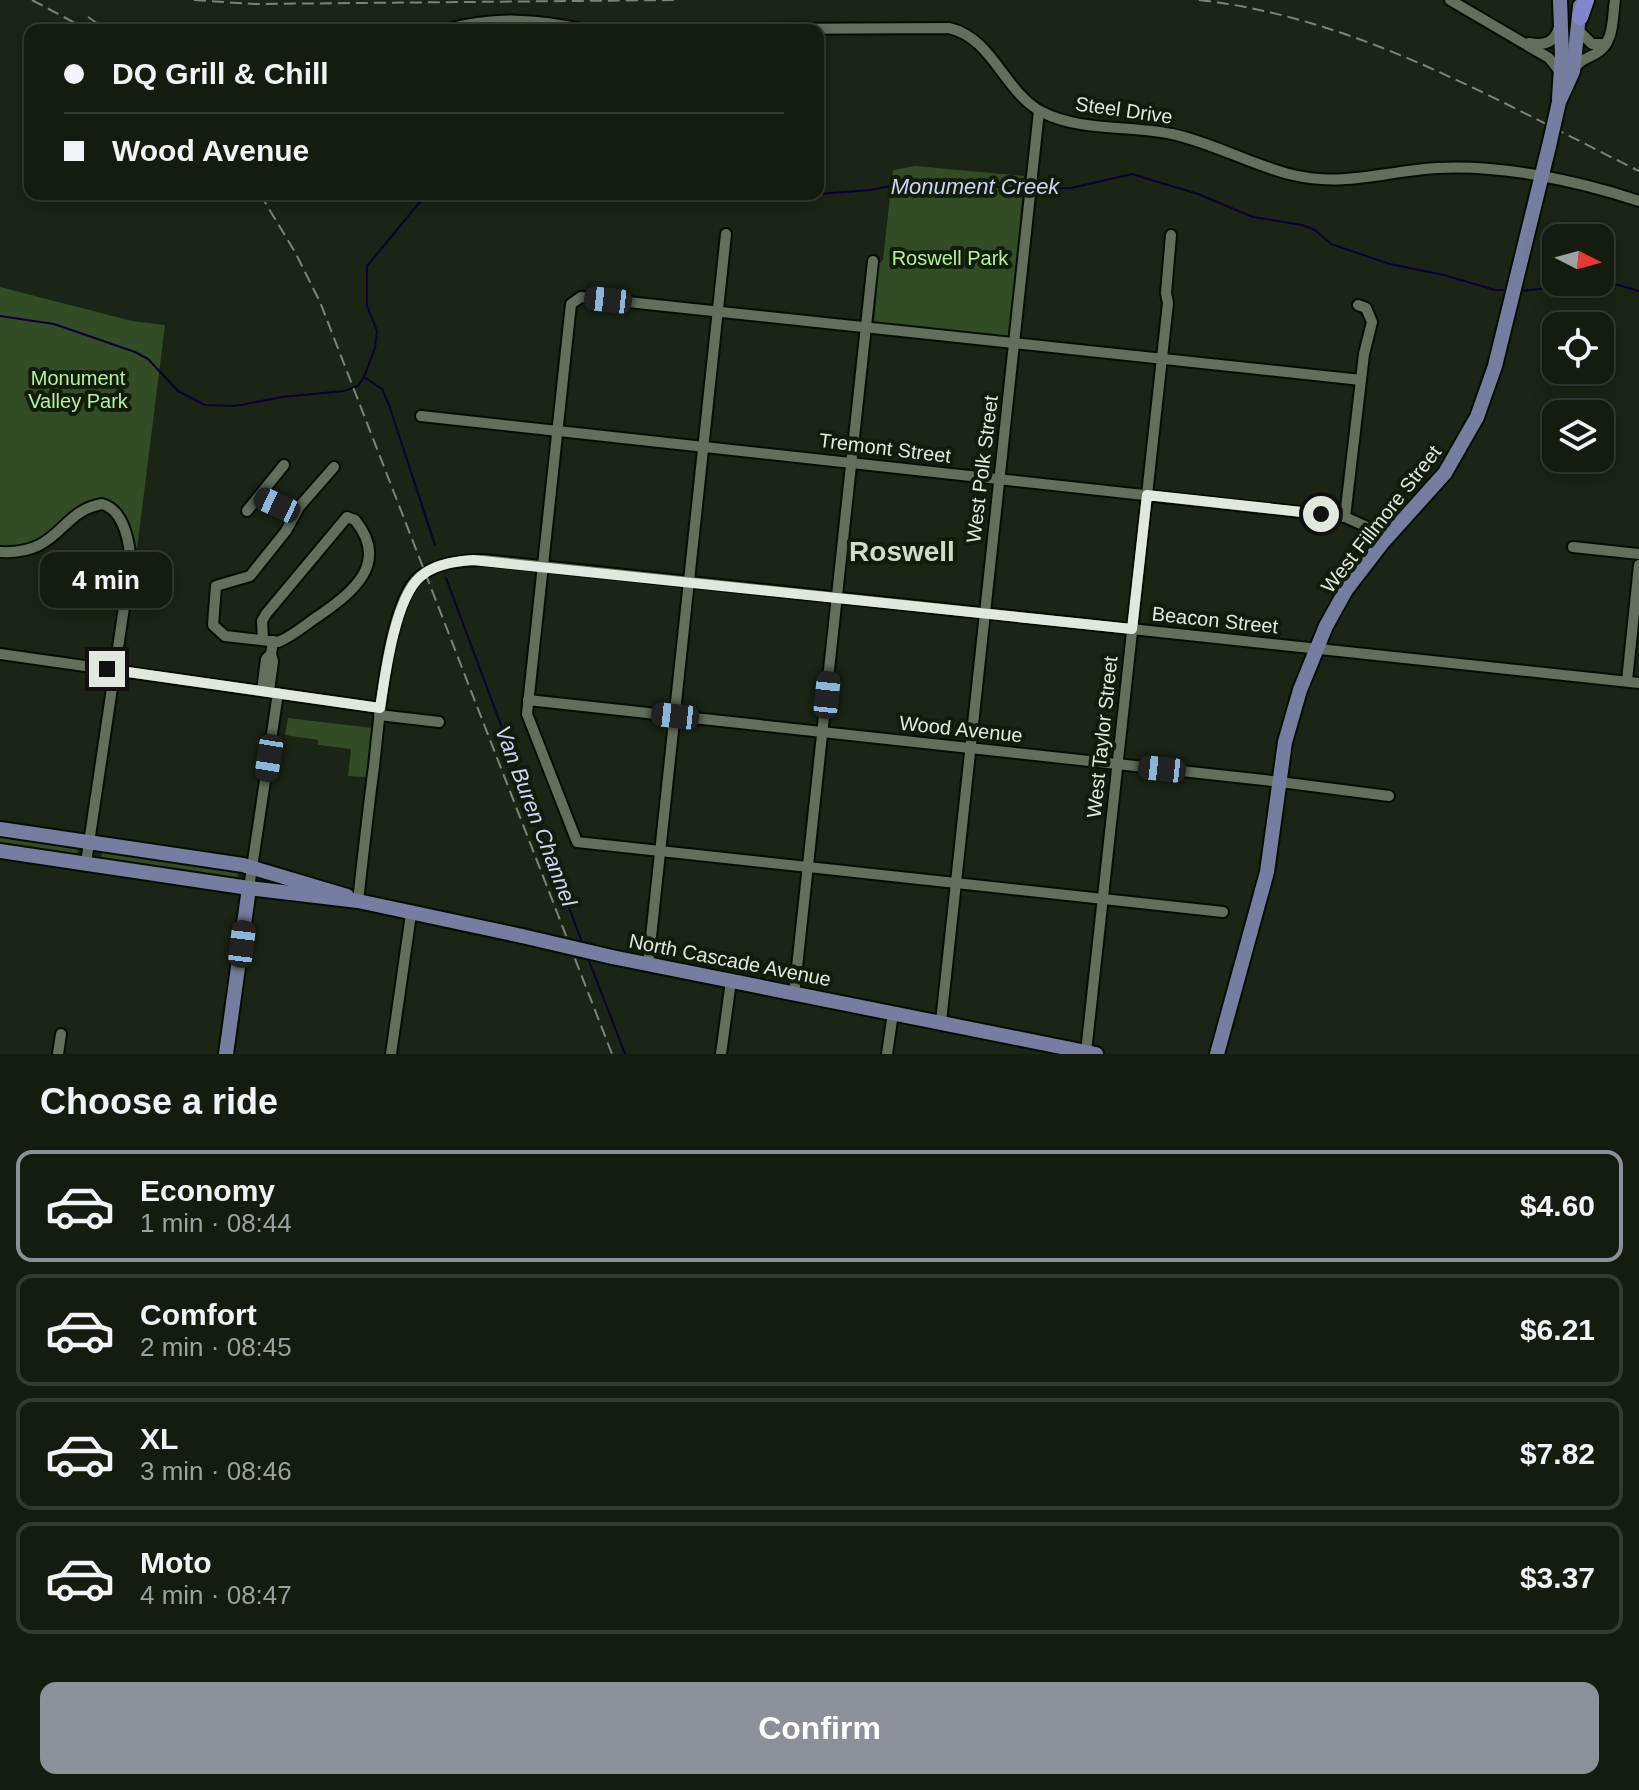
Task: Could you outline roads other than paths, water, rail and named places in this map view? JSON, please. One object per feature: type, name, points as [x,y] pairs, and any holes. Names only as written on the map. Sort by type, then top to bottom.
[{"type":"main road","name":"West Fillmore Street","points":[[1560,0],[1560,25],[1567,72]]},
{"type":"main road","name":"West Fillmore Street","points":[[1217,1054],[1267,872],[1285,742],[1292,714],[1317,649],[1346,590],[1383,542],[1445,473],[1463,446],[1484,400],[1581,12]]},
{"type":"main road","name":"North Cascade Avenue","points":[[0,829],[252,867],[318,885],[358,901]]},
{"type":"main road","name":"North Cascade Avenue","points":[[0,851],[358,901],[648,965],[941,1022],[1054,1050],[1091,1053]]},
{"type":"main road","points":[[226,1054],[249,888],[266,881],[318,885]]},
{"type":"street","points":[[1450,0],[1567,72],[1606,44],[1611,34],[1615,0]]},
{"type":"street","points":[[1581,12],[1592,44],[1606,44]]},
{"type":"street","name":"Steel Drive","points":[[469,24],[523,19],[552,24]]},
{"type":"street","points":[[1519,40],[1546,43],[1555,37],[1560,25]]},
{"type":"street","name":"Steel Drive","points":[[824,29],[949,28],[965,33],[978,42],[1039,111],[1073,122],[1174,134],[1281,172],[1309,178],[1359,179],[1451,168],[1541,178],[1639,201]]},
{"type":"street","name":"West Polk Street","points":[[941,1022],[1039,111]]},
{"type":"street","points":[[648,965],[726,234]]},
{"type":"street","name":"West Taylor Street","points":[[1091,1053],[1116,764],[1132,629],[1150,519],[1147,495],[1162,359],[1171,235]]},
{"type":"street","points":[[794,995],[873,261]]},
{"type":"street","points":[[1223,912],[577,842],[527,714],[571,304],[576,298],[719,311],[1361,380]]},
{"type":"street","points":[[1358,305],[1366,308],[1372,322],[1361,380],[1345,517],[1365,526],[1383,542]]},
{"type":"street","name":"Tremont Street","points":[[421,416],[1345,517]]},
{"type":"street","points":[[247,511],[284,465]]},
{"type":"street","points":[[249,888],[269,692],[266,659],[271,654],[268,641],[262,621],[270,607],[288,590],[342,521],[351,517],[355,520],[368,547],[368,562],[362,579],[350,594],[286,639],[268,641],[225,636],[215,629],[212,620],[216,586],[250,576],[323,477],[334,467]]},
{"type":"street","points":[[259,497],[295,514]]},
{"type":"street","points":[[0,552],[24,552],[41,546],[75,517],[102,504],[111,507],[119,518],[131,556],[86,863]]},
{"type":"street","points":[[1573,547],[1639,554]]},
{"type":"street","name":"Beacon Street","points":[[380,711],[392,639],[412,585],[432,569],[461,561],[542,566],[1639,683]]},
{"type":"street","points":[[1627,681],[1639,565]]},
{"type":"street","points":[[0,654],[269,692],[439,722]]},
{"type":"street","name":"Wood Avenue","points":[[528,700],[1389,796]]},
{"type":"street","points":[[358,901],[380,711]]},
{"type":"street","points":[[391,1054],[411,914]]},
{"type":"street","points":[[721,1054],[731,981]]},
{"type":"street","points":[[887,1054],[893,1013]]},
{"type":"street","points":[[58,1054],[61,1034]]},
{"type":"waterway","name":"Monument Creek","points":[[1037,189],[1071,188],[1132,174],[1198,194],[1253,217],[1302,225],[1315,230],[1331,244],[1390,264],[1495,290],[1507,290]]},
{"type":"waterway","name":"Monument Creek","points":[[824,194],[871,190],[913,181],[1026,189]]},
{"type":"waterway","name":"Monument Creek","points":[[0,316],[54,324],[135,352],[148,359],[178,391],[205,405],[235,406],[282,397],[344,391],[358,386],[375,348],[377,331],[367,306],[367,266],[423,200]]},
{"type":"waterway","name":"Monument Creek","points":[[1522,291],[1585,284],[1618,285],[1639,291]]},
{"type":"waterway","name":"Van Buren Channel","points":[[364,377],[382,389],[389,405],[435,545]]},
{"type":"waterway","name":"Van Buren Channel","points":[[446,578],[583,945]]},
{"type":"waterway","name":"Van Buren Channel","points":[[588,958],[625,1054]]},
{"type":"railway","points":[[32,0],[77,24]]},
{"type":"railway","points":[[194,0],[254,4],[677,0]]},
{"type":"railway","points":[[1199,0],[1315,24],[1371,44],[1480,91],[1639,171]]},
{"type":"railway","points":[[88,17],[98,24]]},
{"type":"railway","points":[[264,200],[320,302],[612,1054]]},
{"type":"district","name":"Roswell","points":[[902,551]]},
{"type":"park label","name":"Roswell Park","points":[[950,258]]},
{"type":"park label","name":"Monument Valley Park","points":[[78,390]]}]
